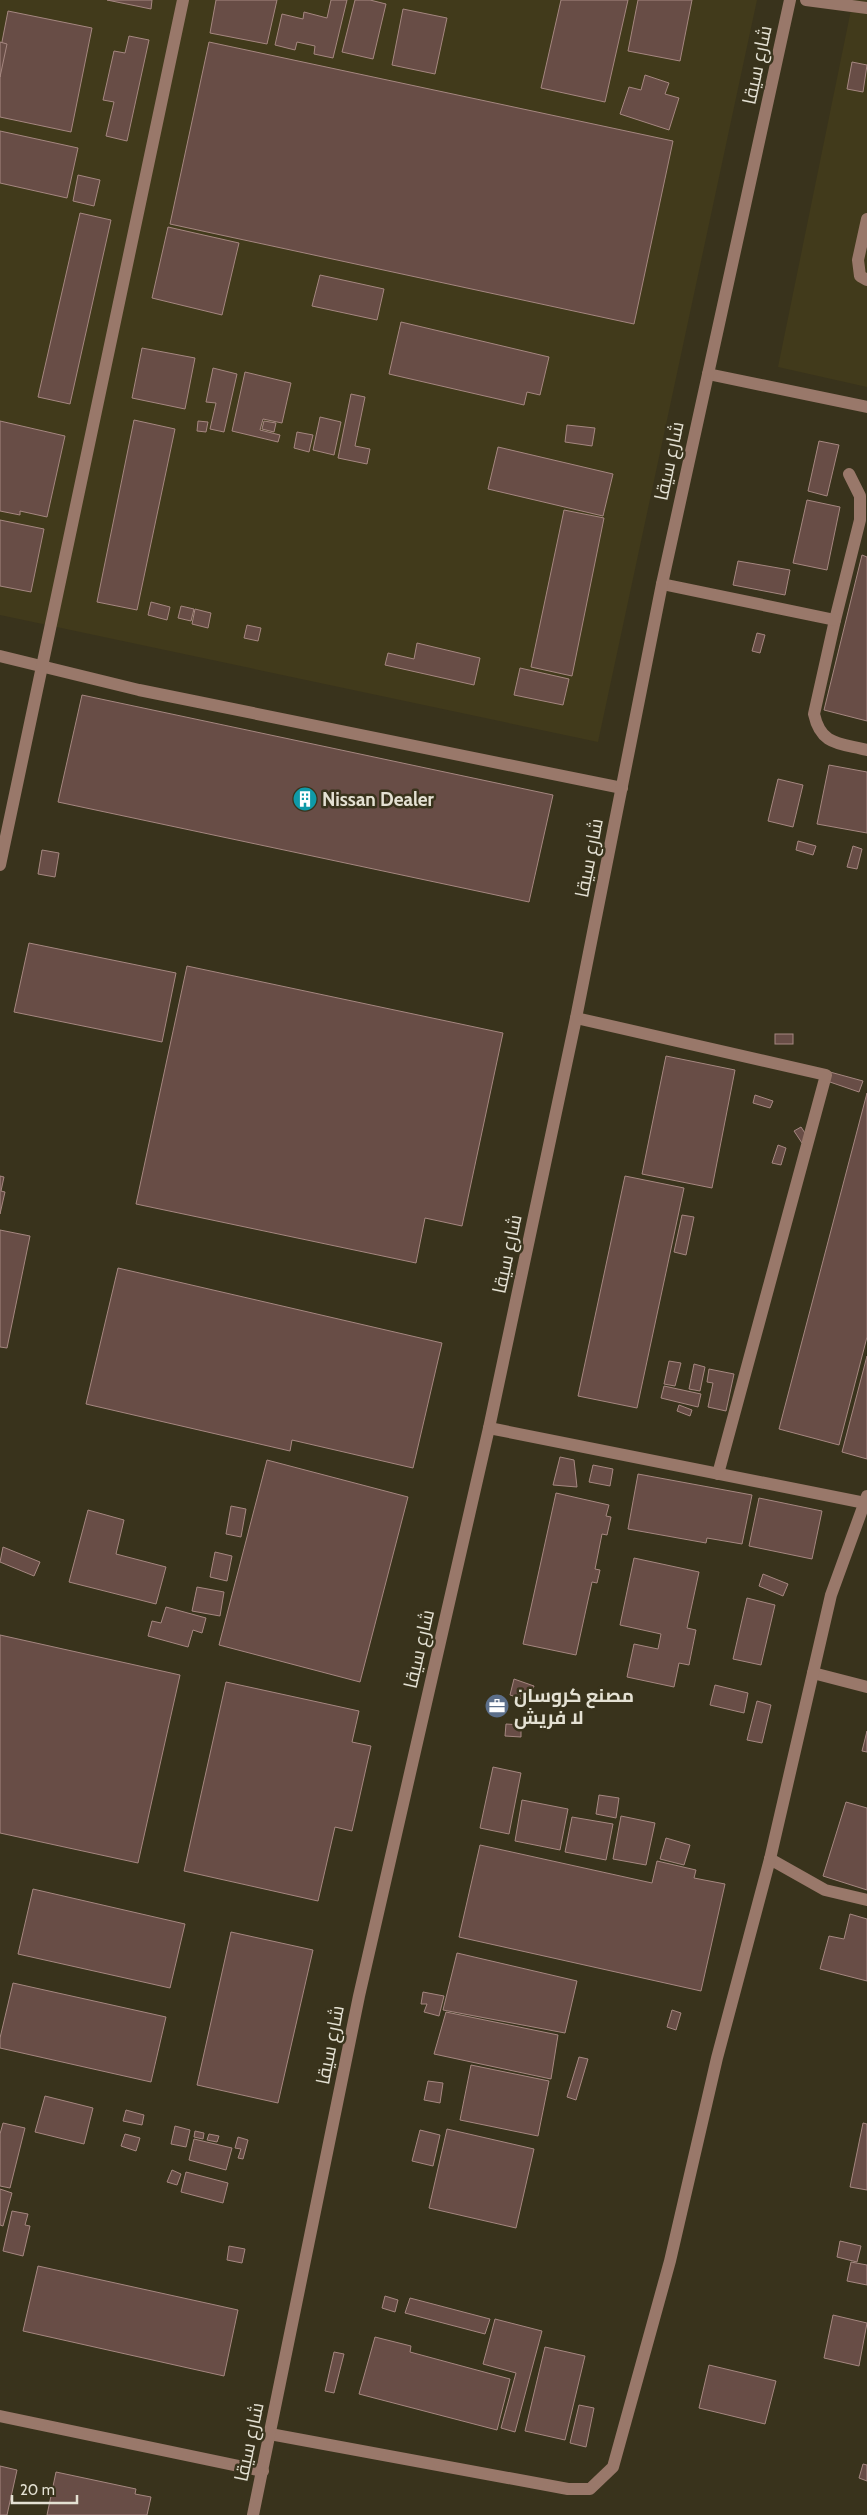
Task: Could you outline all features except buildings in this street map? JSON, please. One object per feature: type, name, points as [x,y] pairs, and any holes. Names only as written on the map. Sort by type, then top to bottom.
[{"type":"street","points":[[0,866],[183,0]]},
{"type":"street","name":"شارع سيقا","points":[[253,2515],[359,1996],[489,1428],[576,1018],[662,584],[790,0]]},
{"type":"street","points":[[806,0],[867,8]]},
{"type":"street","points":[[867,219],[858,260],[860,276],[867,280]]},
{"type":"street","points":[[708,374],[867,406]]},
{"type":"street","points":[[849,474],[860,496],[864,520],[835,620],[814,714],[817,729],[822,736],[833,742],[867,750]]},
{"type":"street","points":[[662,584],[835,620]]},
{"type":"street","points":[[0,656],[139,690],[622,788]]},
{"type":"street","points":[[576,1018],[826,1075],[718,1474]]},
{"type":"street","points":[[270,2434],[568,2488],[590,2489],[613,2467],[670,2261],[717,2058],[770,1859],[831,1595],[866,1499],[718,1474],[489,1428]]},
{"type":"street","points":[[813,1673],[867,1687]]},
{"type":"street","points":[[770,1859],[825,1890],[867,1900]]},
{"type":"street","points":[[0,2416],[263,2471]]},
{"type":"shaded area","points":[[0,0],[757,0],[598,742],[0,615]]},
{"type":"shaded area","points":[[853,0],[867,0],[867,387],[778,367]]},
{"type":"place","name":"Nissan Dealer","points":[[305,799]]},
{"type":"place","name":"مصنع كروسان لا فريش","points":[[497,1706]]}]
